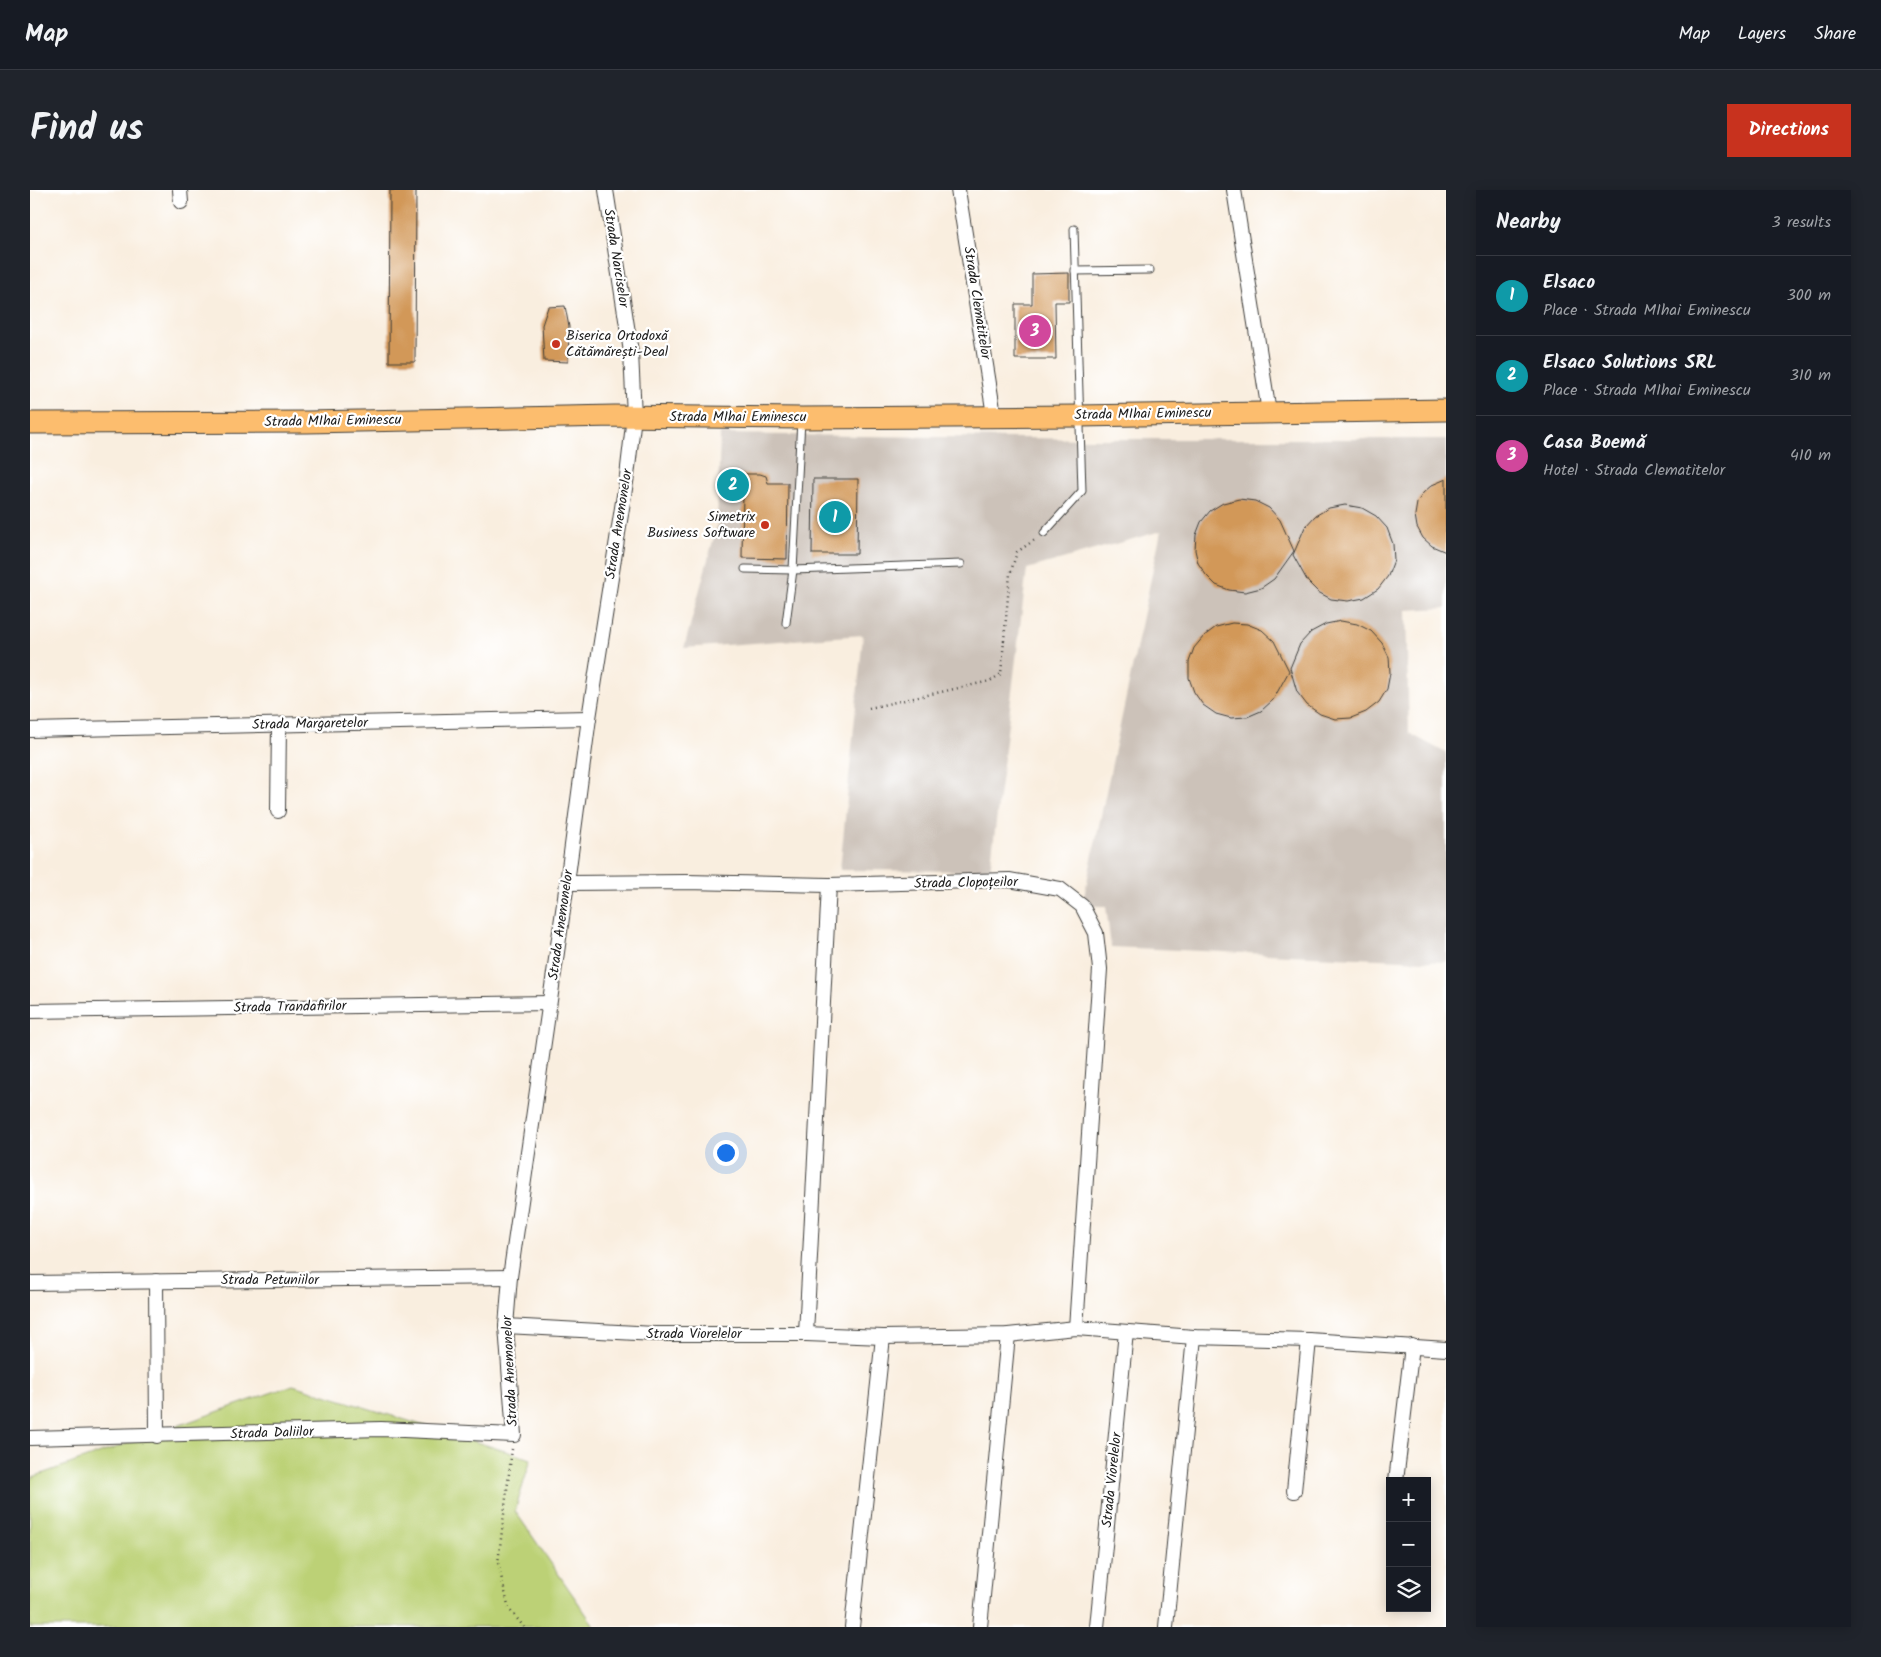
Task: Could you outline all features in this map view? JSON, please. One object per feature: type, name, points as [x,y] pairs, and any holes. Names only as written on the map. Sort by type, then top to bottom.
[{"type":"main road","name":"Strada MIhai Eminescu","points":[[30,423],[307,422],[634,416],[802,418],[994,415],[1079,416],[1446,410]]},
{"type":"street","name":"Strada Narciselor","points":[[606,190],[631,352],[634,416]]},
{"type":"street","name":"Strada Clematitelor","points":[[958,190],[994,415]]},
{"type":"street","points":[[1234,190],[1269,412]]},
{"type":"street","name":"Strada Anemonelor","points":[[514,1435],[506,1326],[510,1277],[589,718],[627,476],[634,416]]},
{"type":"street","name":"Strada Margaretelor","points":[[30,730],[589,718]]},
{"type":"street","points":[[278,811],[279,724]]},
{"type":"street","name":"Strada Clopoțeilor","points":[[567,883],[686,882],[829,885],[1009,880],[1060,889],[1082,906],[1096,933],[1100,969],[1076,1328]]},
{"type":"street","points":[[806,1334],[829,885]]},
{"type":"street","name":"Strada Trandafirilor","points":[[30,1011],[549,1003]]},
{"type":"street","name":"Strada Petuniilor","points":[[30,1283],[510,1277]]},
{"type":"street","points":[[156,1281],[157,1436]]},
{"type":"street","name":"Strada Viorelelor","points":[[506,1326],[655,1334],[806,1334],[883,1337],[1008,1335],[1076,1328],[1194,1337],[1309,1340],[1446,1349]]},
{"type":"street","name":"Strada Viorelelor","points":[[1097,1627],[1126,1332]]},
{"type":"street","points":[[980,1627],[1008,1335]]},
{"type":"street","points":[[852,1627],[883,1337]]},
{"type":"street","points":[[1166,1627],[1194,1337]]},
{"type":"street","points":[[1294,1491],[1309,1340]]},
{"type":"street","points":[[1396,1477],[1412,1346]]},
{"type":"street","name":"Strada Daliilor","points":[[30,1438],[381,1429],[514,1435]]},
{"type":"lane","points":[[1044,534],[1082,491],[1074,229]]},
{"type":"lane","points":[[1075,271],[1150,270]]},
{"type":"lane","points":[[786,623],[793,570],[802,418]]},
{"type":"lane","points":[[745,569],[793,570],[961,564]]},
{"type":"path","points":[[869,708],[990,681],[1001,674],[1010,574],[1018,552],[1044,534]]},
{"type":"path","points":[[514,1435],[498,1563],[509,1609],[524,1627]]},
{"type":"shaded area","points":[[720,434],[1092,439],[1446,439],[1446,608],[1406,610],[1409,733],[1446,753],[1446,962],[1111,947],[1106,906],[1082,906],[1161,531],[1027,569],[990,871],[840,870],[863,635],[684,648],[717,526]]},
{"type":"green space","points":[[293,1385],[531,1459],[515,1511],[595,1627],[30,1627],[30,1478]]},
{"type":"building","points":[[390,190],[416,190],[415,362],[389,362]]},
{"type":"building","points":[[1069,273],[1069,302],[1055,302],[1056,359],[1015,359],[1015,304],[1032,304],[1032,274]]},
{"type":"building","name":"Biserica Ortodoxă Cătămărești-Deal","points":[[565,306],[569,327],[568,362],[544,361],[542,325],[548,307]]},
{"type":"building","name":"Simetrix Business Software","points":[[725,474],[760,474],[766,476],[768,483],[788,483],[787,559],[742,558],[743,490],[725,489]]},
{"type":"building","points":[[813,479],[858,479],[857,554],[812,554]]},
{"type":"building","points":[[1446,479],[1446,552],[1432,546],[1423,538],[1417,527],[1415,515],[1417,503],[1423,493],[1432,485]]},
{"type":"building","points":[[1239,499],[1255,501],[1269,508],[1280,520],[1294,551],[1274,579],[1261,588],[1245,592],[1229,590],[1216,585],[1198,563],[1195,550],[1196,535],[1201,522],[1210,511],[1223,503]]},
{"type":"building","points":[[1345,505],[1362,508],[1376,516],[1387,528],[1393,544],[1394,560],[1388,576],[1378,589],[1364,598],[1348,601],[1331,599],[1318,592],[1308,582],[1293,555],[1305,527],[1315,516],[1329,508]]},
{"type":"building","points":[[1341,621],[1357,624],[1371,631],[1382,643],[1389,657],[1390,673],[1387,689],[1379,702],[1366,712],[1351,718],[1335,719],[1320,714],[1307,705],[1297,692],[1290,668],[1300,644],[1311,632],[1326,624]]},
{"type":"building","points":[[1232,623],[1247,624],[1262,630],[1274,641],[1289,671],[1273,700],[1261,711],[1247,717],[1231,718],[1216,714],[1203,705],[1194,692],[1189,678],[1189,662],[1194,648],[1204,636],[1216,627]]},
{"type":"place","name":"Casa Boemă","points":[[1035,331]]},
{"type":"place","name":"Biserica Ortodoxă Cătămărești-Deal","points":[[556,344]]},
{"type":"place","name":"Elsaco Solutions SRL","points":[[733,485]]},
{"type":"place","name":"Elsaco","points":[[835,517]]},
{"type":"place","name":"Simetrix Business Software","points":[[765,525]]}]
